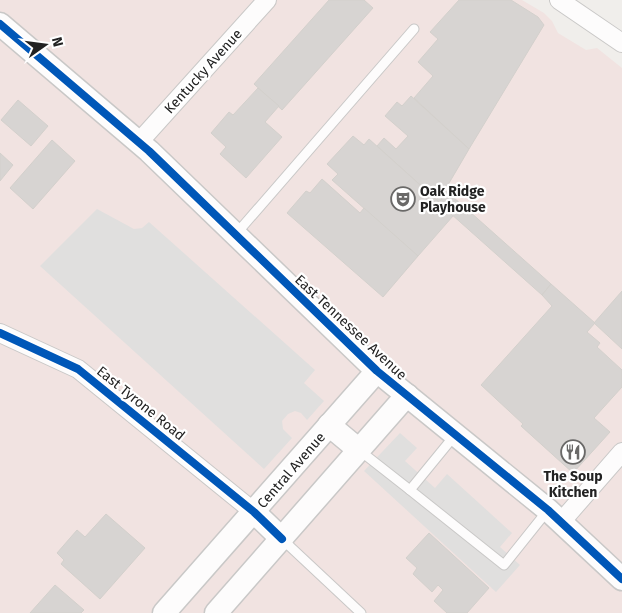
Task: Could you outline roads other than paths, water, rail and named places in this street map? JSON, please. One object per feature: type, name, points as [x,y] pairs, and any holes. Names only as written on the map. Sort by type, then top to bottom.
[{"type":"street","name":"Kentucky Avenue","points":[[139,142],[267,0]]},
{"type":"street","points":[[559,0],[622,43]]},
{"type":"street","name":"East Tennessee Avenue","points":[[0,24],[139,142],[377,371],[456,433],[555,516],[622,579]]},
{"type":"street","name":"East Tyrone Road","points":[[0,333],[78,369],[254,512]]},
{"type":"street","name":"Central Avenue","points":[[164,613],[377,371]]},
{"type":"street","points":[[216,613],[407,395]]},
{"type":"street","points":[[330,425],[359,450]]},
{"type":"street","points":[[555,516],[622,452]]},
{"type":"street","points":[[254,512],[282,538]]},
{"type":"lane","points":[[236,234],[414,29]]},
{"type":"lane","points":[[410,490],[456,433]]},
{"type":"lane","points":[[359,450],[504,565],[555,516]]},
{"type":"lane","points":[[282,538],[361,613]]},
{"type":"place","name":"Oak Ridge Playhouse","points":[[403,199]]},
{"type":"place","name":"The Soup Kitchen","points":[[573,452]]}]
